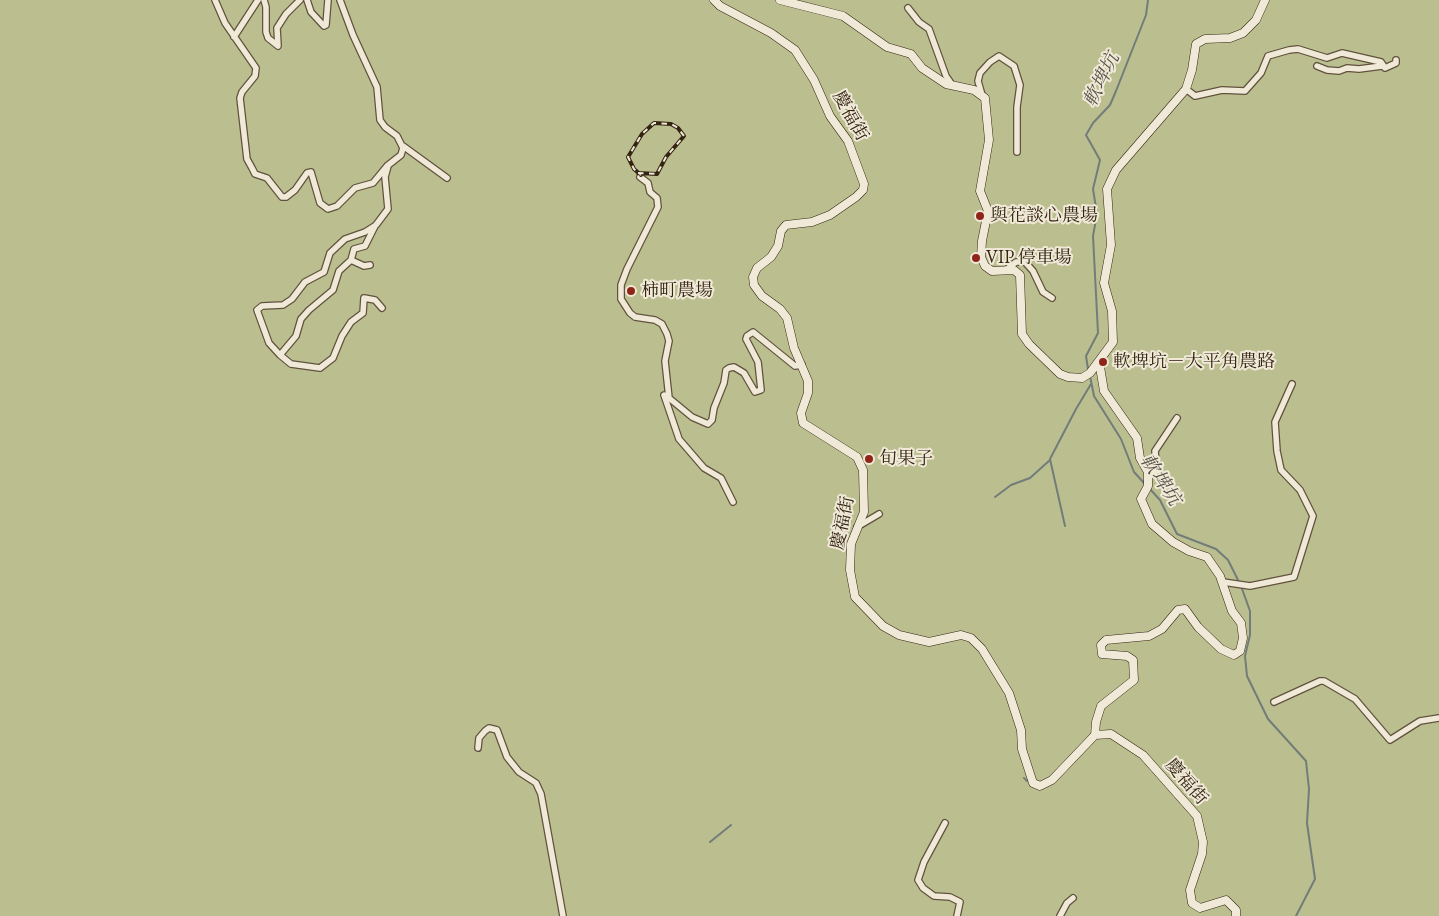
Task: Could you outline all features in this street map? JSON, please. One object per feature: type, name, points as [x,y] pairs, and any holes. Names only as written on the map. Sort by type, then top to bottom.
[{"type":"street","points":[[215,0],[234,36],[257,72],[240,98],[247,160],[256,174],[267,178],[275,186],[279,195],[286,197],[295,190],[307,173],[311,172],[320,203],[328,209],[337,206],[355,188],[373,183],[388,166],[401,156],[403,146]]},
{"type":"street","points":[[234,36],[258,0]]},
{"type":"street","points":[[264,0],[266,7],[266,32],[268,38],[278,46],[277,28],[286,14],[300,0]]},
{"type":"street","points":[[307,0],[311,12],[324,26],[326,25],[328,0]]},
{"type":"street","points":[[340,0],[349,25],[377,87],[380,120],[385,127],[397,136],[403,146],[447,178]]},
{"type":"street","name":"慶福街","points":[[714,0],[720,6],[771,33],[795,50],[814,80],[830,116],[848,141],[860,169],[863,190],[830,215],[812,222],[786,225],[780,231],[778,246],[771,257],[757,268],[753,276],[754,285],[762,296],[780,309],[786,318],[794,348],[808,381],[808,393],[801,412],[803,423],[853,454],[862,466],[864,512],[856,528],[852,544],[850,570],[855,597],[883,626],[899,635],[930,642],[961,635],[971,638],[982,649],[1009,693],[1021,730],[1022,749],[1033,783],[1040,786],[1052,780],[1095,734],[1111,734],[1143,755],[1198,816],[1203,842],[1202,854],[1190,890],[1192,903],[1200,908],[1226,900],[1236,910],[1236,916]]},
{"type":"street","points":[[780,0],[843,16],[886,47],[911,54],[936,78],[953,86],[974,90],[982,95]]},
{"type":"street","points":[[1017,152],[1017,107],[1020,84],[1014,66],[999,56],[980,74],[978,81],[982,95],[985,98],[990,131],[980,191],[988,211],[981,257],[985,266],[992,271],[1014,270],[1020,275],[1022,334],[1029,344],[1060,374],[1068,377],[1088,375],[1113,342],[1112,311],[1104,283],[1110,245],[1107,189],[1121,163],[1186,89],[1192,70],[1196,44],[1205,39],[1230,38],[1243,33],[1256,20],[1265,0]]},
{"type":"street","points":[[908,8],[919,22],[929,30],[946,76],[953,86]]},
{"type":"street","points":[[1186,89],[1195,96],[1222,90],[1245,91],[1261,72],[1268,56],[1289,50],[1298,49],[1327,58],[1342,52],[1381,62],[1382,66]]},
{"type":"street","points":[[1317,66],[1327,70],[1382,66],[1385,68],[1396,63],[1396,60]]},
{"type":"street","points":[[280,355],[296,336],[302,319],[322,298],[333,290],[338,271],[351,260],[354,249],[365,246],[376,225],[388,209],[385,177],[388,166]]},
{"type":"street","points":[[640,177],[648,183],[650,192],[656,198],[658,207],[627,270],[621,285],[621,299],[635,317],[655,320],[662,324],[667,334],[667,387],[669,398],[692,417],[708,424],[712,420],[714,408],[724,383],[726,370],[729,368],[734,367],[744,373],[755,392],[761,390],[758,362],[746,339],[749,333],[758,334],[795,366],[802,365]]},
{"type":"street","points":[[376,225],[365,232],[345,239],[330,253],[324,272],[305,282],[292,299],[283,305],[262,306],[257,310],[269,342],[280,355],[291,364],[313,368],[324,367],[333,358],[342,336],[351,322],[363,313],[364,298],[375,300],[382,308]]},
{"type":"street","points":[[351,260],[364,266],[370,265]]},
{"type":"street","points":[[1006,270],[1016,262],[1025,262],[1033,271],[1043,292],[1052,298]]},
{"type":"street","points":[[1095,734],[1096,722],[1101,706],[1134,680],[1133,660],[1127,656],[1102,654],[1101,645],[1106,640],[1149,636],[1162,629],[1178,610],[1184,609],[1198,627],[1221,649],[1234,655],[1240,651],[1244,638],[1241,622],[1232,611],[1223,582],[1206,557],[1189,551],[1173,542],[1152,524],[1141,499],[1148,486],[1148,473],[1140,458],[1137,438],[1104,391],[1099,361]]},
{"type":"street","points":[[1223,582],[1250,586],[1294,577],[1313,516],[1300,490],[1282,470],[1276,451],[1275,422],[1292,384]]},
{"type":"street","points":[[667,387],[663,392],[679,439],[704,468],[721,478],[733,502]]},
{"type":"street","points":[[1148,473],[1157,471],[1155,451],[1177,418]]},
{"type":"street","points":[[856,528],[879,514]]},
{"type":"street","points":[[1274,702],[1320,681],[1324,681],[1355,700],[1390,740],[1420,721],[1439,718]]},
{"type":"street","points":[[478,748],[479,738],[484,731],[489,728],[497,730],[507,757],[519,772],[536,783],[541,794],[563,916]]},
{"type":"street","points":[[945,823],[924,862],[918,880],[923,888],[934,896],[950,897],[960,902],[957,916]]},
{"type":"street","points":[[1060,916],[1067,903],[1073,898]]},
{"type":"green space","points":[[0,0],[1439,0],[1439,916],[0,916]]},
{"type":"waterway","name":"軟埤坑","points":[[1088,369],[1086,356],[1098,333],[1093,236],[1097,214],[1093,189],[1100,160],[1086,135],[1093,123],[1110,105],[1146,15],[1148,0]]},
{"type":"waterway","name":"軟埤坑","points":[[1090,376],[1094,396],[1121,439],[1134,472],[1145,484]]},
{"type":"waterway","points":[[1065,526],[1050,459],[1091,384]]},
{"type":"waterway","points":[[995,497],[1011,485],[1030,478],[1050,460]]},
{"type":"waterway","name":"軟埤坑","points":[[1150,489],[1160,500],[1177,534],[1216,549],[1228,560],[1239,582]]},
{"type":"waterway","name":"軟埤坑","points":[[1241,586],[1250,611],[1250,635],[1245,656],[1247,676],[1268,719],[1306,761],[1309,789],[1307,823],[1315,879],[1296,916]]},
{"type":"waterway","points":[[1024,778],[1027,781]]},
{"type":"waterway","points":[[710,842],[731,825]]},
{"type":"railway","points":[[638,173],[657,174],[666,157],[684,136],[678,128],[671,124],[654,123],[642,134],[628,157],[634,169],[641,175]]},
{"type":"place","name":"與花談心農場","points":[[980,216]]},
{"type":"place","name":"VIP 停車場","points":[[976,258]]},
{"type":"place","name":"柿町農場","points":[[631,291]]},
{"type":"place","name":"軟埤坑－大平角農路","points":[[1103,362]]},
{"type":"place","name":"旬果子","points":[[869,459]]}]
